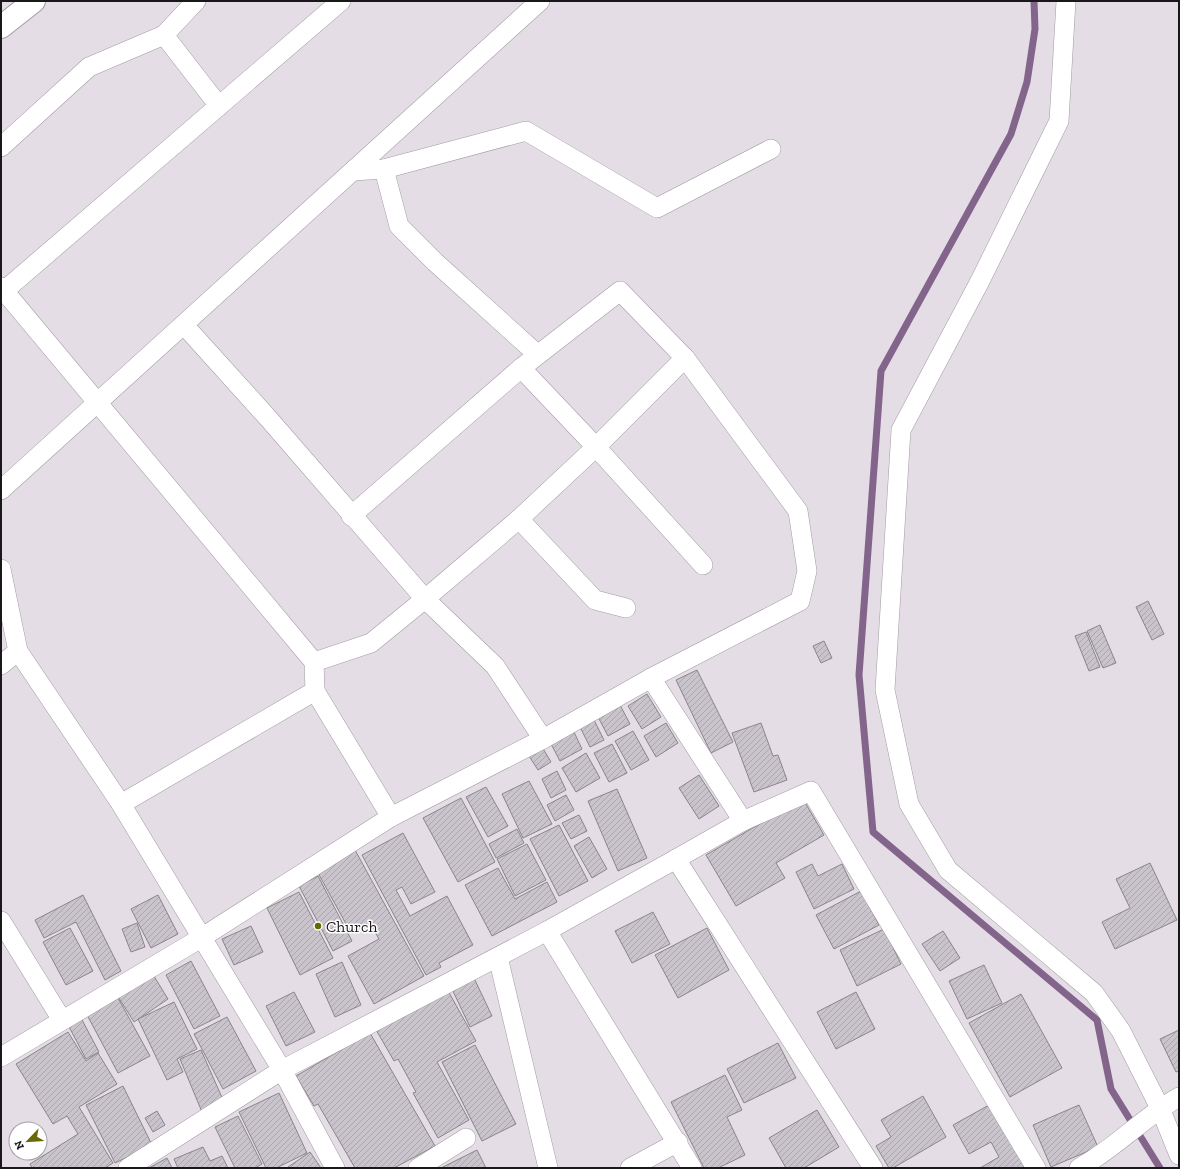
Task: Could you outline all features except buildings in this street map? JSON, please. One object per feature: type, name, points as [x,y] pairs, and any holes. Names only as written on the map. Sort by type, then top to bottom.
[{"type":"main road","points":[[1,27],[34,1]]},
{"type":"street","points":[[1,147],[90,67],[164,35],[196,1]]},
{"type":"street","points":[[1,490],[540,1]]},
{"type":"street","points":[[1066,1],[1059,121],[980,281],[901,430],[885,690],[908,804],[948,870],[1094,993],[1121,1031],[1160,1108],[1179,1156]]},
{"type":"street","points":[[329,5],[219,106],[3,288],[314,662],[315,691],[392,816]]},
{"type":"street","points":[[164,35],[219,106]]},
{"type":"street","points":[[353,171],[384,169],[526,131],[657,208],[771,149]]},
{"type":"street","points":[[384,169],[399,226],[435,262],[537,354]]},
{"type":"street","points":[[1,1057],[201,938],[392,816],[543,739],[651,678],[800,601],[807,572],[798,511],[685,358],[620,291],[520,368],[351,516]]},
{"type":"street","points":[[184,325],[268,418],[351,516],[425,599],[495,666],[543,739]]},
{"type":"street","points":[[314,662],[371,642],[425,599],[519,519],[596,447],[685,358]]},
{"type":"street","points":[[520,368],[596,447],[703,565]]},
{"type":"street","points":[[519,519],[595,600],[626,608]]},
{"type":"street","points":[[1,570],[18,651],[121,804],[282,1070],[335,1168]]},
{"type":"street","points":[[1,664],[18,651]]},
{"type":"street","points":[[651,678],[743,820]]},
{"type":"street","points":[[121,804],[315,691]]},
{"type":"street","points":[[128,1168],[282,1070],[547,931],[743,820],[811,791],[1036,1168]]},
{"type":"street","points":[[676,859],[874,1168]]},
{"type":"street","points":[[1,921],[62,1020]]},
{"type":"street","points":[[547,931],[678,1142],[692,1168]]},
{"type":"street","points":[[498,957],[548,1168]]},
{"type":"street","points":[[1079,1168],[1101,1156],[1160,1108],[1179,1098]]},
{"type":"street","points":[[418,1168],[466,1138]]},
{"type":"street","points":[[630,1168],[678,1142]]},
{"type":"waterway","points":[[1034,1],[1035,29],[1027,82],[1011,134],[881,371],[859,675],[873,832],[1097,1020],[1111,1089],[1160,1168]]},
{"type":"place","name":"Church","points":[[318,926]]}]
